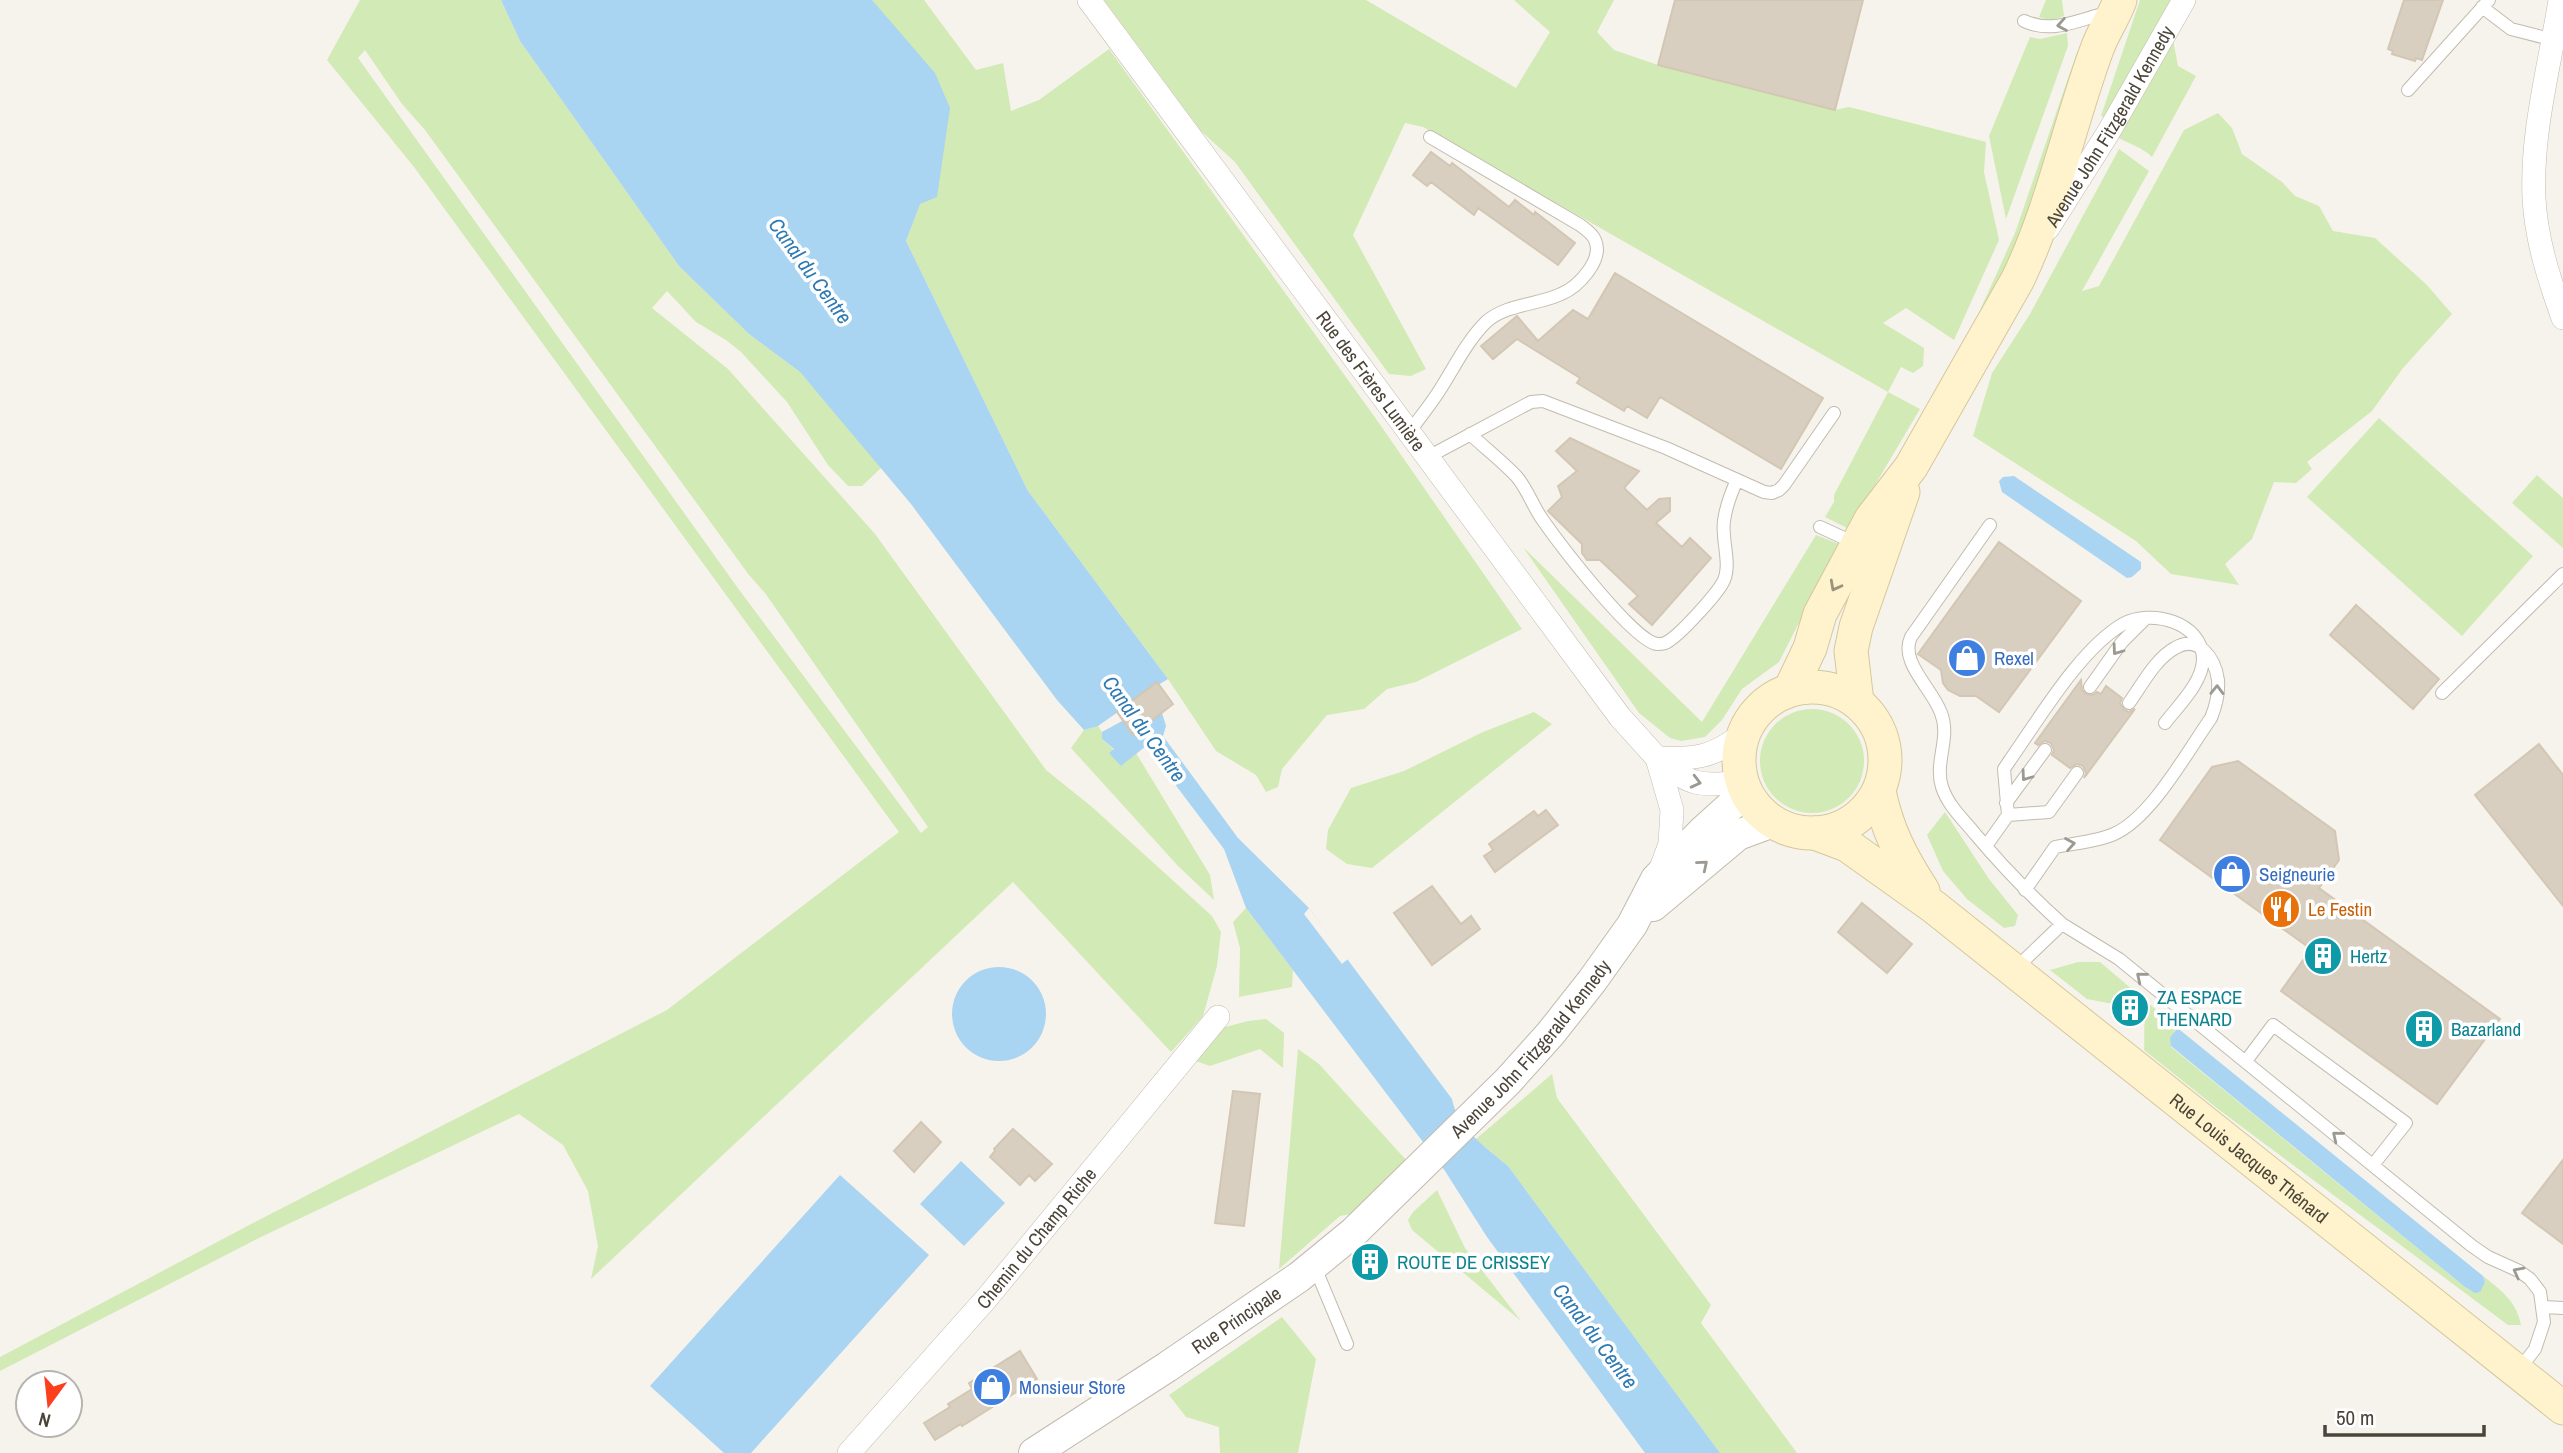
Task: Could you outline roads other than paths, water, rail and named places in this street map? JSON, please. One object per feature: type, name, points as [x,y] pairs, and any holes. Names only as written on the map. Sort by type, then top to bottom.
[{"type":"main road","name":"Avenue John Fitzgerald Kennedy","points":[[1790,691],[1810,648],[1820,614],[1857,544],[1871,519],[1911,467],[1998,318],[2032,250],[2105,15]]},
{"type":"main road","name":"Avenue John Fitzgerald Kennedy","points":[[1857,702],[1852,677],[1853,639],[1911,467]]},
{"type":"main road","points":[[1807,687],[1825,688],[1857,702],[1868,712],[1882,739],[1885,765],[1879,790],[1872,802],[1853,821],[1829,832],[1815,834],[1793,831],[1762,814],[1744,787],[1739,765],[1744,733],[1762,706],[1775,697],[1807,687]]},
{"type":"main road","name":"Rue Louis Jacques Thénard","points":[[1879,790],[1900,857],[1934,907]]},
{"type":"main road","name":"Rue Louis Jacques Thénard","points":[[1815,834],[1847,845],[1934,907],[2563,1408]]},
{"type":"street","name":"Rue des Frères Lumière","points":[[1088,0],[1620,717],[1676,776],[1690,782],[1714,786],[1744,787]]},
{"type":"street","name":"Avenue John Fitzgerald Kennedy","points":[[2032,250],[2074,190],[2184,0]]},
{"type":"street","points":[[2560,0],[2536,149],[2535,198],[2540,244],[2563,318]]},
{"type":"street","points":[[1657,758],[1683,760],[1701,757],[1728,746],[1744,733]]},
{"type":"street","name":"Rue des Frères Lumière","points":[[1657,758],[1671,810],[1670,844],[1657,879]]},
{"type":"street","name":"Avenue John Fitzgerald Kennedy","points":[[1421,1167],[1508,1081],[1551,1033],[1632,925],[1657,879],[1744,787]]},
{"type":"street","name":"Avenue John Fitzgerald Kennedy","points":[[1632,925],[1738,835],[1773,822]]},
{"type":"street","name":"Chemin du Champ Riche","points":[[849,1453],[986,1299],[1217,1017]]},
{"type":"street","name":"Rue Principale","points":[[1034,1453],[1222,1330],[1314,1265],[1354,1232],[1421,1167]]},
{"type":"lane","points":[[2408,90],[2486,3],[2511,29],[2554,40]]},
{"type":"lane","points":[[2024,21],[2046,28],[2105,15]]},
{"type":"lane","points":[[1409,432],[1439,391],[1465,348],[1489,320],[1509,310],[1560,295],[1592,265],[1597,243],[1580,225],[1430,137]]},
{"type":"lane","points":[[1428,457],[1531,402],[1543,401],[1666,447],[1764,492],[1772,493],[1779,490],[1834,413]]},
{"type":"lane","points":[[1469,434],[1518,478],[1541,517],[1582,573],[1643,636],[1659,644],[1667,643],[1686,626],[1726,577],[1723,522],[1737,480]]},
{"type":"lane","points":[[1990,525],[1907,645],[1910,662],[1932,692],[1945,728],[1940,763],[1942,785],[1950,804],[2025,890],[2062,924],[2119,959],[2472,1246],[2530,1279],[2540,1292],[2544,1322],[2535,1349],[2518,1371]]},
{"type":"lane","points":[[1820,527],[1857,544]]},
{"type":"lane","points":[[2442,693],[2563,574]]},
{"type":"lane","points":[[2007,809],[2004,769],[2074,671],[2111,632],[2125,623],[2148,616],[2178,624],[2190,633],[2211,658],[2218,680],[2217,705],[2211,718],[2148,807],[2134,822],[2113,835],[2055,847],[2025,890]]},
{"type":"lane","points":[[2090,687],[2133,629],[2148,616]]},
{"type":"lane","points":[[2129,703],[2155,666],[2173,649],[2186,643],[2200,645]]},
{"type":"lane","points":[[2165,723],[2198,676],[2203,660],[2200,645]]},
{"type":"lane","points":[[1986,846],[2045,750]]},
{"type":"lane","points":[[2007,809],[2049,812],[2077,773]]},
{"type":"lane","points":[[2014,970],[2062,924]]},
{"type":"lane","points":[[2246,1061],[2273,1025],[2406,1123],[2373,1165]]},
{"type":"lane","points":[[1314,1265],[1347,1344]]},
{"type":"lane","points":[[2544,1307],[2563,1308]]},
{"type":"water","name":"Canal du Centre","points":[[501,0],[872,0],[935,73],[950,108],[937,197],[920,204],[906,241],[1028,491],[1168,679],[1133,700],[1149,722],[1162,713],[1166,726],[1163,736],[1238,838],[1309,908],[1452,1099],[1466,1128],[1508,1166],[1720,1453],[1645,1453],[1487,1237],[1445,1171],[1246,908],[1224,849],[1146,746],[1121,766],[1109,753],[1114,749],[1102,739],[1102,732],[1124,720],[1118,712],[1098,726],[1084,730],[1057,700],[911,504],[800,372],[749,334],[679,266],[520,41]]},
{"type":"water","points":[[2014,476],[2141,562],[2141,569],[2127,578],[2002,492],[1999,481],[2003,477]]},
{"type":"water","points":[[999,967],[1017,971],[1032,981],[1042,996],[1046,1014],[1042,1032],[1032,1047],[1017,1057],[999,1061],[981,1057],[966,1047],[956,1032],[952,1014],[956,996],[966,981],[981,971]]},
{"type":"water","points":[[2176,1030],[2180,1030],[2483,1276],[2485,1282],[2480,1292],[2475,1293],[2465,1287],[2171,1046],[2170,1038]]},
{"type":"water","points":[[961,1161],[1005,1203],[964,1246],[920,1204]]},
{"type":"water","points":[[840,1175],[929,1255],[751,1453],[724,1453],[650,1386]]},
{"type":"place","name":"Rexel","points":[[1967,658]]},
{"type":"place","name":"Seigneurie","points":[[2232,874]]},
{"type":"place","name":"Le Festin","points":[[2281,909]]},
{"type":"place","name":"Hertz","points":[[2323,956]]},
{"type":"place","name":"ZA ESPACE THENARD","points":[[2130,1008]]},
{"type":"place","name":"Bazarland","points":[[2424,1029]]},
{"type":"place","name":"ROUTE DE CRISSEY","points":[[1370,1262]]},
{"type":"place","name":"Monsieur Store","points":[[992,1387]]}]
